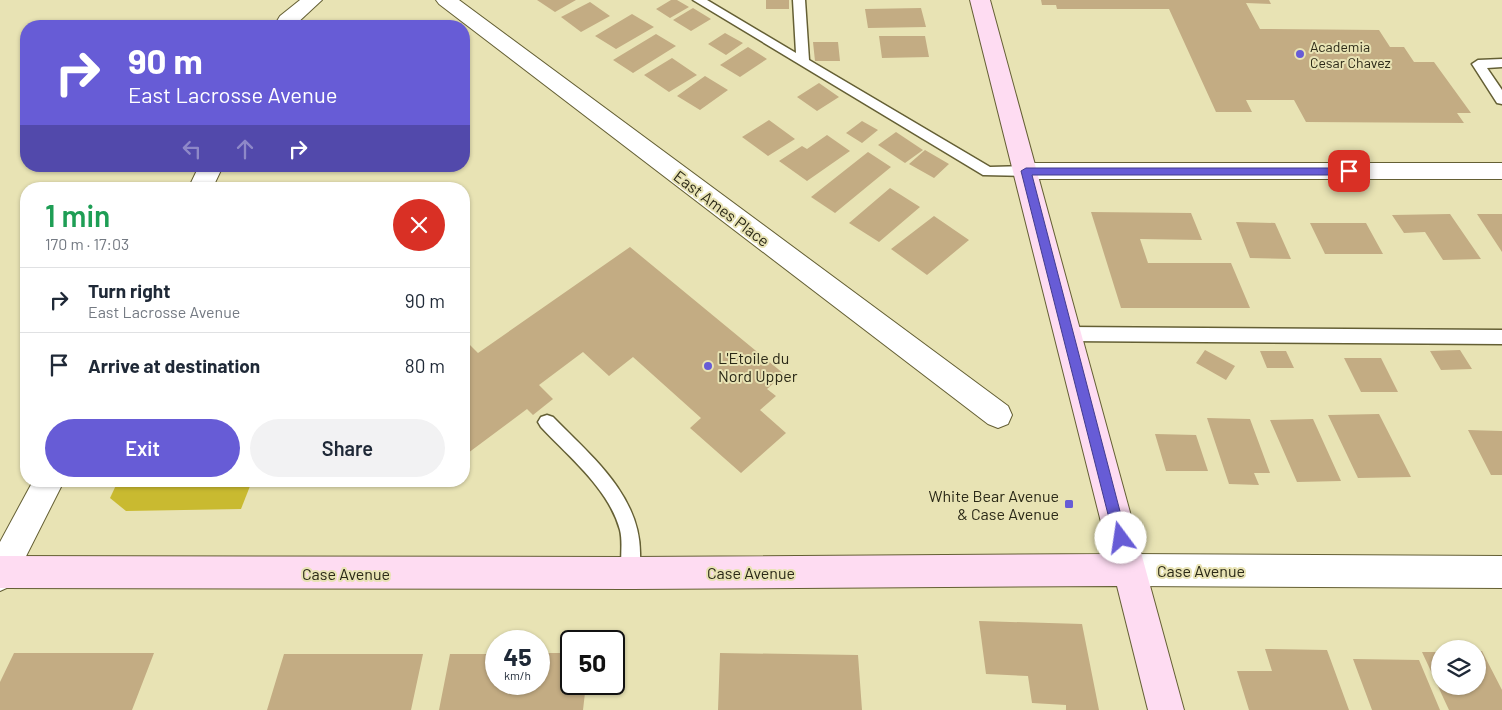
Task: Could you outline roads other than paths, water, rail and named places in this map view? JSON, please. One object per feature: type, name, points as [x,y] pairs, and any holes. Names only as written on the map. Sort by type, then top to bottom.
[{"type":"street","points":[[287,20],[312,0]]},
{"type":"street","name":"East Ames Place","points":[[446,0],[998,415]]},
{"type":"street","points":[[980,0],[1166,710]]},
{"type":"street","points":[[1026,171],[1502,171]]},
{"type":"street","points":[[1,573],[45,487]]},
{"type":"street","name":"Case Avenue","points":[[1,573],[631,573],[1130,570],[1502,572]]},
{"type":"lane","points":[[699,0],[988,172],[1026,171]]},
{"type":"lane","points":[[799,0],[803,61]]},
{"type":"lane","points":[[1502,62],[1478,64],[1502,100]]},
{"type":"lane","points":[[1068,334],[1502,337]]},
{"type":"lane","points":[[547,422],[599,479],[618,505],[629,532],[631,573]]},
{"type":"place","name":"Academia Cesar Chavez","points":[[1300,54]]},
{"type":"place","name":"L'Etoile du Nord Upper","points":[[708,366]]},
{"type":"place","name":"White Bear Avenue & Case Avenue","points":[[1069,504]]}]
